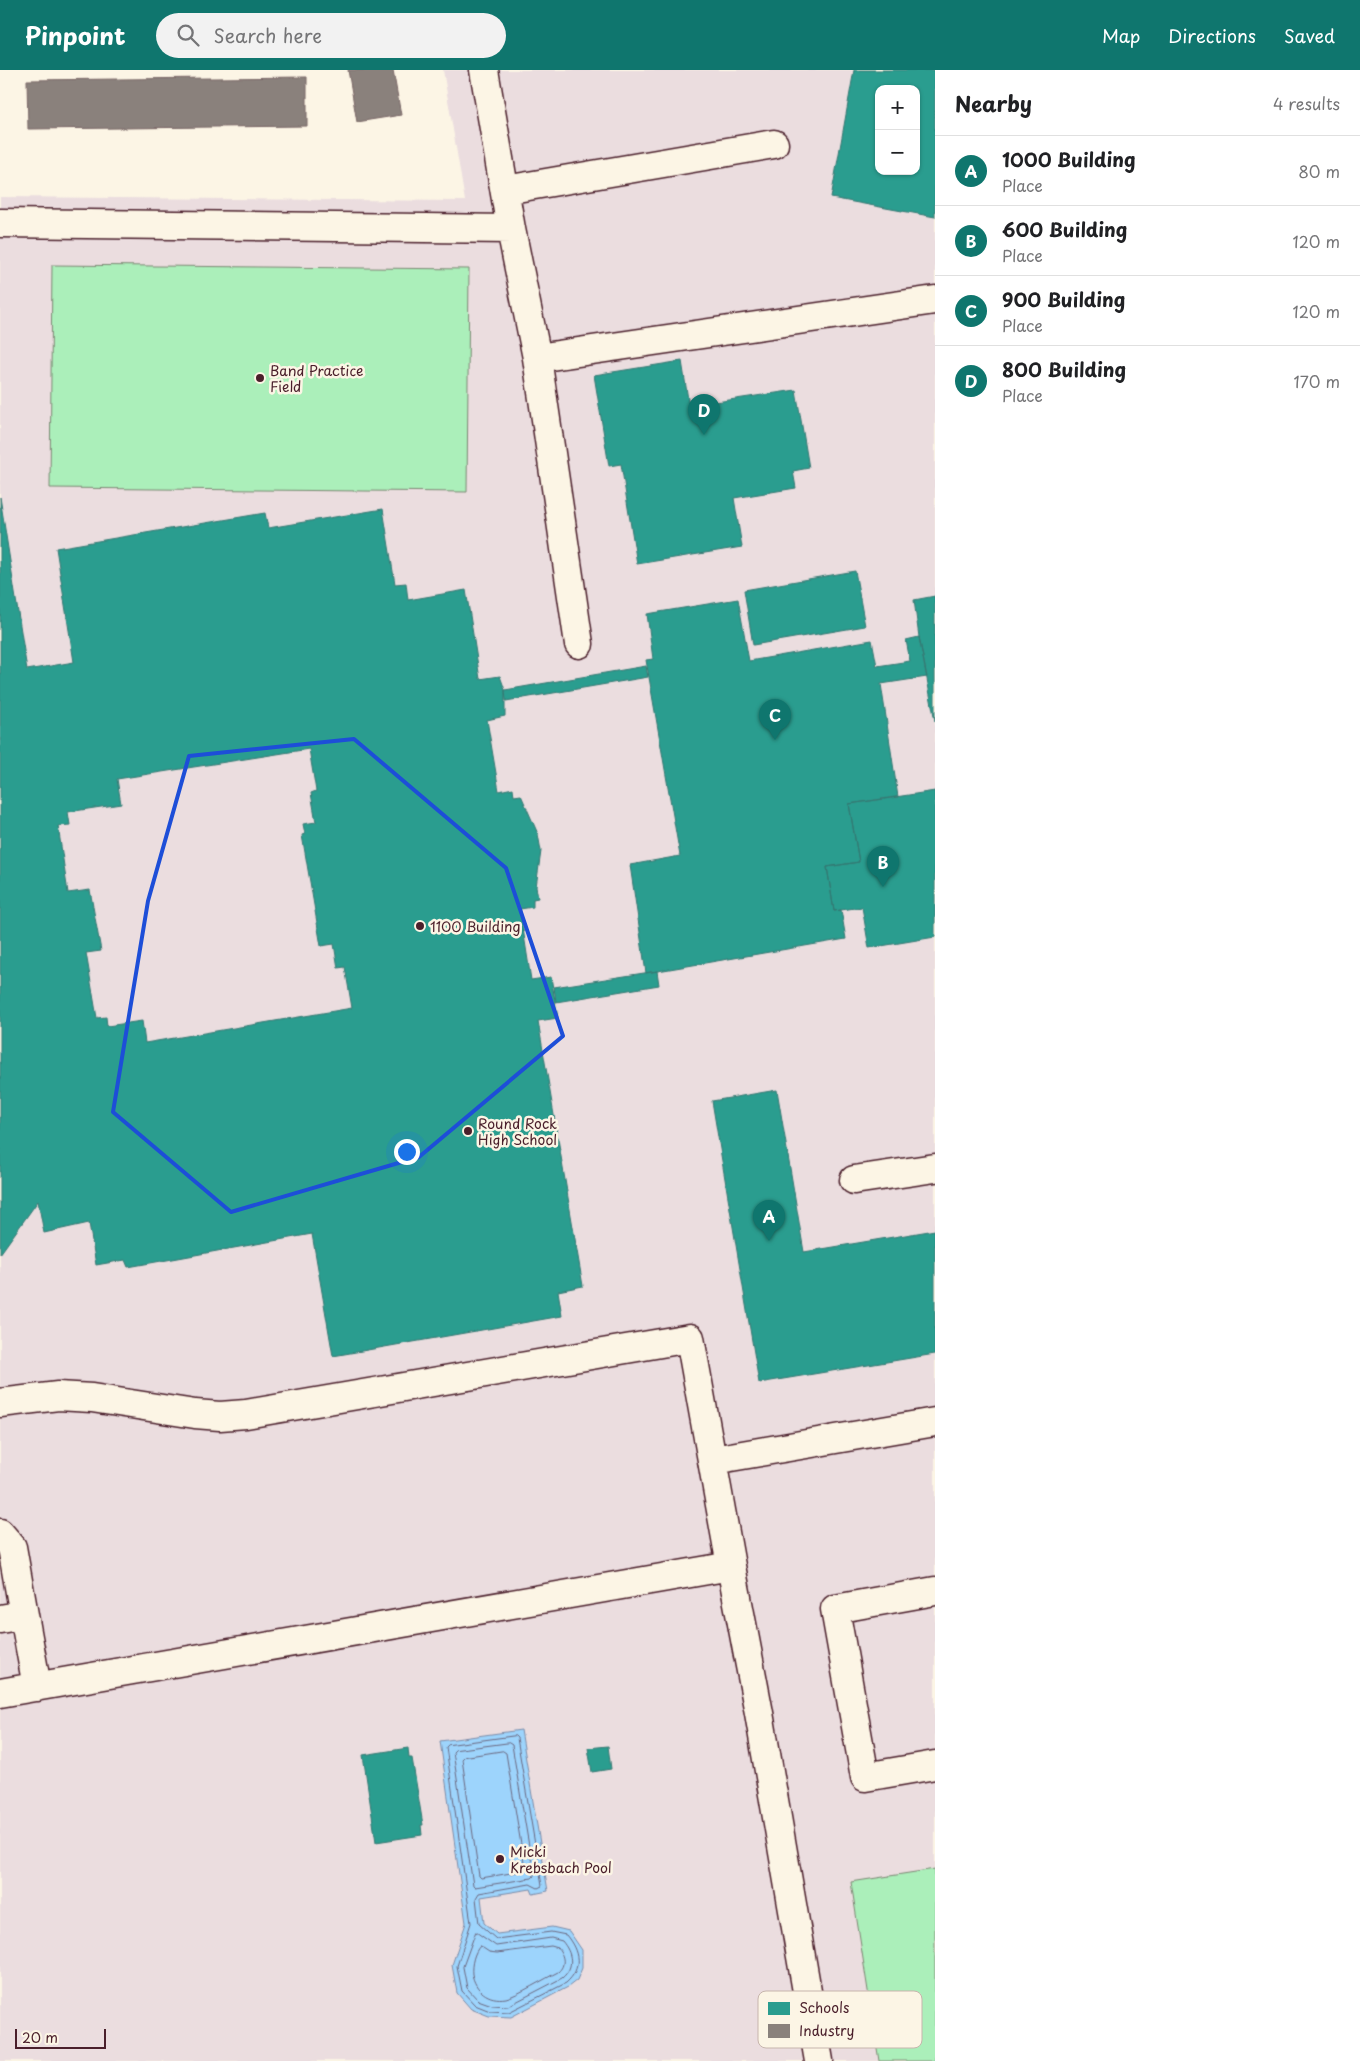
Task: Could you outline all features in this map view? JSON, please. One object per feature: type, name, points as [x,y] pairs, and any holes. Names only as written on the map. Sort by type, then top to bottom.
[{"type":"lane","points":[[484,70],[511,229],[537,358],[580,644]]},
{"type":"lane","points":[[505,190],[774,144]]},
{"type":"lane","points":[[0,223],[511,229]]},
{"type":"lane","points":[[537,358],[935,300]]},
{"type":"lane","points":[[854,1180],[935,1168]]},
{"type":"lane","points":[[0,1403],[58,1396],[84,1397],[195,1414],[220,1416],[246,1414],[690,1338],[759,1713],[807,1991]]},
{"type":"lane","points":[[713,1460],[935,1422]]},
{"type":"lane","points":[[0,1534],[12,1547],[12,1617],[38,1686]]},
{"type":"lane","points":[[0,1693],[731,1566]]},
{"type":"lane","points":[[935,1591],[835,1609],[865,1777],[935,1765]]},
{"type":"lane","points":[[817,2048],[819,2061]]},
{"type":"highlighted area","points":[[354,739],[506,868],[563,1036],[419,1157],[231,1212],[113,1112],[148,901],[189,756]]},
{"type":"shaded area","name":"Round Rock High School","points":[[443,70],[935,70],[935,2061],[0,2061],[0,197],[465,201]]},
{"type":"green space","name":"Band Practice Field","points":[[52,265],[469,269],[467,492],[50,488]]},
{"type":"green space","points":[[935,1869],[935,2061],[879,2061],[877,2048],[922,2048],[922,1991],[868,1991],[851,1882]]},
{"type":"water","name":"Micki Krebsbach Pool","points":[[521,1730],[548,1891],[533,1894],[531,1889],[481,1897],[484,1923],[497,1934],[552,1927],[569,1931],[582,1950],[582,1968],[577,1980],[568,1987],[511,2017],[489,2016],[471,2009],[457,1993],[452,1965],[466,1923],[440,1741]]},
{"type":"building: Schools","points":[[854,70],[935,70],[935,217],[831,198]]},
{"type":"building: Schools","points":[[682,361],[689,406],[796,390],[809,468],[793,471],[796,488],[734,498],[742,547],[637,564],[621,464],[609,466],[594,375]]},
{"type":"building: Schools","name":"1100 Building","points":[[0,497],[27,670],[74,662],[56,548],[265,513],[268,528],[383,509],[395,584],[406,583],[408,600],[466,590],[480,679],[500,676],[505,690],[505,716],[487,720],[499,791],[513,788],[514,796],[521,795],[538,834],[541,851],[536,887],[538,898],[533,899],[533,907],[520,909],[531,980],[551,977],[558,1018],[538,1021],[583,1286],[558,1291],[562,1316],[333,1356],[312,1234],[128,1267],[125,1260],[96,1265],[89,1223],[44,1233],[38,1201],[0,1254]],"holes":[[[309,749],[316,791],[311,793],[316,822],[303,824],[305,834],[302,835],[321,946],[334,944],[338,968],[345,967],[352,1008],[145,1043],[142,1021],[107,1026],[106,1017],[97,1018],[86,953],[101,951],[90,890],[68,893],[58,826],[70,825],[68,812],[121,804],[117,779]]]},
{"type":"building: Schools","points":[[855,571],[865,626],[753,645],[744,590]]},
{"type":"building: Schools","points":[[935,596],[935,721],[914,600]]},
{"type":"building: Schools","points":[[738,599],[749,661],[872,640],[877,666],[910,661],[906,640],[919,637],[927,677],[881,684],[898,797],[849,804],[859,862],[827,867],[834,911],[841,910],[846,939],[646,973],[630,865],[680,856],[646,660],[653,659],[647,614]]},
{"type":"building: Schools","points":[[646,666],[648,677],[506,701],[505,690]]},
{"type":"building: Schools","points":[[935,791],[935,937],[869,948],[862,907],[834,911],[827,867],[859,862],[849,804]]},
{"type":"building: Schools","points":[[657,971],[659,985],[556,1002],[554,987]]},
{"type":"building: Schools","points":[[777,1090],[804,1252],[935,1230],[935,1354],[759,1383],[712,1101]]},
{"type":"building: Schools","points":[[608,1746],[611,1769],[592,1772],[588,1748]]},
{"type":"building: Schools","points":[[408,1748],[409,1758],[412,1758],[423,1825],[421,1825],[422,1835],[376,1842],[363,1755]]},
{"type":"building: Industry","points":[[348,70],[393,70],[401,115],[357,122]]},
{"type":"building: Industry","points":[[307,77],[307,126],[28,129],[27,80]]},
{"type":"place","name":"Band Practice Field","points":[[260,378]]},
{"type":"place","name":"800 Building","points":[[704,435]]},
{"type":"place","name":"900 Building","points":[[775,740]]},
{"type":"place","name":"600 Building","points":[[883,887]]},
{"type":"place","name":"1100 Building","points":[[420,926]]},
{"type":"place","name":"Round Rock High School","points":[[468,1131]]},
{"type":"place","name":"1000 Building","points":[[769,1241]]},
{"type":"place","name":"Micki Krebsbach Pool","points":[[500,1859]]}]
